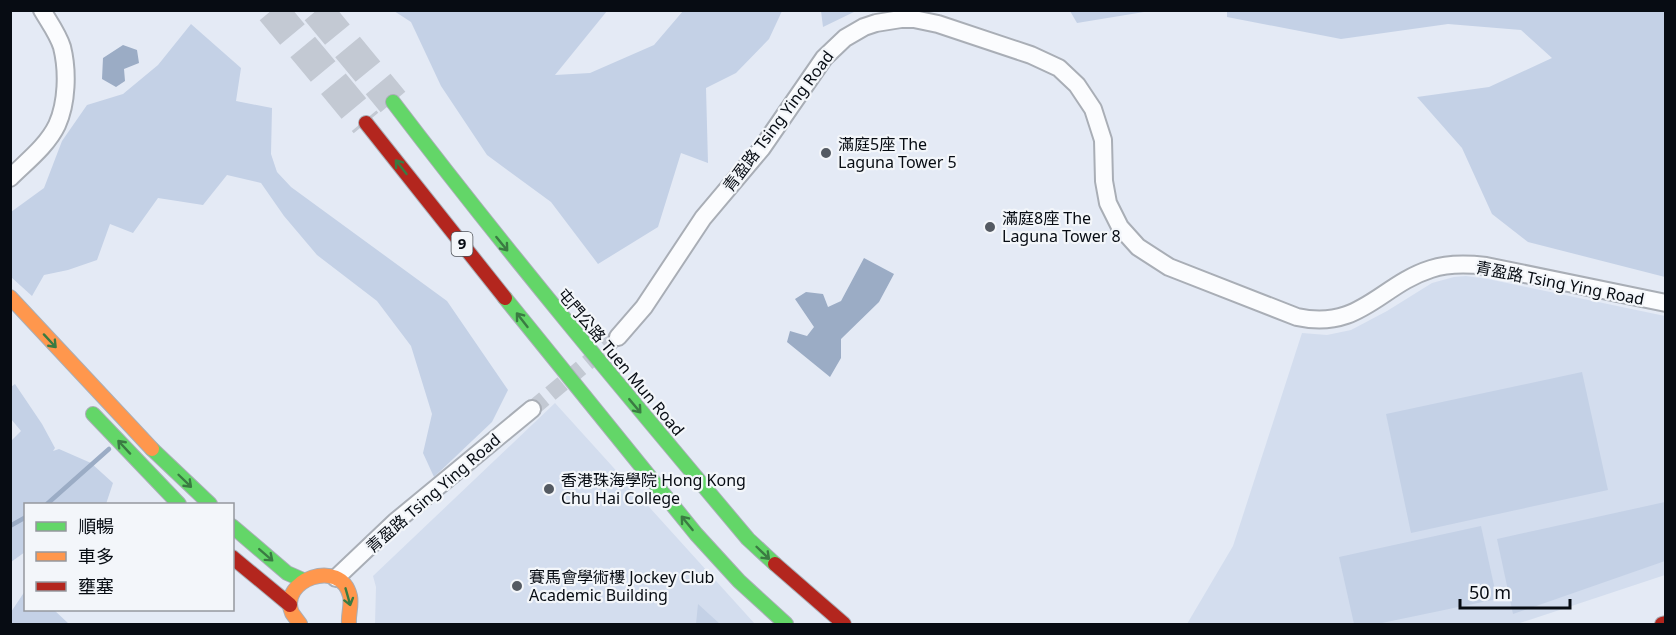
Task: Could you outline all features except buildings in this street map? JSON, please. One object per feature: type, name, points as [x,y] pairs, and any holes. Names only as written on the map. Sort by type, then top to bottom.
[{"type":"main road","name":"屯門公路 Tuen Mun Road","points":[[393,102],[466,198],[581,341],[748,539],[844,624]]},
{"type":"main road","name":"9","points":[[366,123],[717,560],[768,610],[786,624]]},
{"type":"main road","points":[[10,297],[139,436],[209,503]]},
{"type":"main road","points":[[82,402],[178,503]]},
{"type":"main road","points":[[234,528],[287,573],[303,580]]},
{"type":"main road","points":[[234,559],[290,605]]},
{"type":"main road","points":[[300,624],[293,616],[290,605],[296,587],[303,580],[318,575],[336,578],[349,592],[351,601],[347,623]]},
{"type":"street","points":[[10,178],[45,142],[57,125],[62,108],[65,89],[62,46],[42,10]]},
{"type":"street","name":"青盈路 Tsing Ying Road","points":[[618,337],[644,307],[702,218],[762,148],[824,58],[845,38],[864,27],[901,19],[938,24],[1031,55],[1059,68],[1077,85],[1093,108],[1103,141],[1104,181],[1108,203],[1120,227],[1138,248],[1169,267],[1297,317],[1319,320],[1339,318],[1362,309],[1422,273],[1463,264],[1486,266],[1665,303]]},
{"type":"street","name":"青盈路 Tsing Ying Road","points":[[336,578],[413,506],[532,409]]},
{"type":"shaded area","points":[[821,10],[856,11],[823,27]]},
{"type":"shaded area","points":[[394,11],[607,11],[555,75],[590,73],[654,45],[683,11],[782,11],[769,39],[736,73],[706,88],[708,163],[681,153],[658,227],[598,264],[551,202],[487,155],[441,86],[411,22]]},
{"type":"shaded area","points":[[1070,11],[1150,11],[1077,23]]},
{"type":"shaded area","points":[[1227,11],[1665,11],[1665,277],[1528,242],[1492,214],[1462,148],[1417,97],[1489,87],[1552,58],[1521,30],[1448,24],[1341,39],[1227,17]]},
{"type":"shaded area","points":[[191,24],[241,68],[236,101],[272,108],[271,154],[277,172],[291,187],[447,301],[508,390],[492,422],[434,477],[423,453],[432,414],[411,346],[377,301],[317,255],[284,216],[261,183],[227,175],[203,205],[158,198],[133,233],[110,224],[97,260],[44,275],[32,296],[11,277],[11,212],[44,188],[62,141],[87,105],[123,94],[158,65]]},
{"type":"shaded area","points":[[123,45],[137,50],[139,63],[124,69],[125,81],[116,87],[102,79],[103,58]]},
{"type":"shaded area","points":[[864,258],[894,274],[879,302],[841,339],[841,358],[830,377],[787,342],[790,331],[807,336],[814,327],[795,299],[806,292],[823,294],[828,307],[841,301]]},
{"type":"shaded area","points":[[1466,276],[1665,316],[1665,575],[1517,624],[1187,624],[1233,546],[1302,333],[1327,335],[1351,330],[1432,283]]},
{"type":"shaded area","points":[[1582,372],[1608,490],[1411,533],[1386,414]]},
{"type":"shaded area","points":[[15,384],[42,424],[55,448],[53,451],[59,449],[91,463],[113,483],[106,503],[24,503],[24,553],[11,562],[11,441],[21,431],[11,419],[11,387]]},
{"type":"shaded area","name":"香港珠海學院 Hong Kong Chu Hai College","points":[[555,403],[755,624],[375,624],[376,587],[373,576]]},
{"type":"shaded area","points":[[1665,502],[1665,561],[1513,614],[1497,539]]},
{"type":"shaded area","points":[[1481,526],[1497,599],[1377,624],[1354,624],[1339,557]]},
{"type":"shaded area","points":[[24,592],[24,611],[55,611],[69,624],[11,624],[11,612]]},
{"type":"shaded area","points":[[698,604],[720,624],[696,624]]},
{"type":"waterway","points":[[48,503],[109,449]]},
{"type":"waterway","points":[[10,526],[24,518]]},
{"type":"tunnel","points":[[272,10],[366,123]]},
{"type":"tunnel","points":[[317,10],[393,102]]},
{"type":"tunnel","points":[[532,409],[618,337]]},
{"type":"traffic: fast","points":[[393,102],[613,377],[748,539],[775,564]]},
{"type":"traffic: fast","points":[[505,298],[696,534],[739,581],[786,624]]},
{"type":"traffic: fast","points":[[93,414],[178,503]]},
{"type":"traffic: fast","points":[[152,449],[209,503]]},
{"type":"traffic: fast","points":[[234,528],[287,573],[303,580]]},
{"type":"traffic: slow","points":[[10,297],[152,449]]},
{"type":"traffic: slow","points":[[300,624],[292,613],[290,601],[294,591],[302,583],[324,576],[335,578],[344,584],[350,596],[349,624]]},
{"type":"traffic: jam","points":[[366,123],[505,298]]},
{"type":"traffic: jam","points":[[234,559],[290,605]]},
{"type":"traffic: jam","points":[[775,564],[844,624]]},
{"type":"traffic: jam","points":[[1662,624],[1666,623]]},
{"type":"place","name":"滿庭5座 The Laguna Tower 5","points":[[826,153]]},
{"type":"place","name":"滿庭8座 The Laguna Tower 8","points":[[990,227]]},
{"type":"place","name":"香港珠海學院 Hong Kong Chu Hai College","points":[[549,489]]},
{"type":"place","name":"賽馬會學術樓 Jockey Club Academic Building","points":[[517,586]]}]
